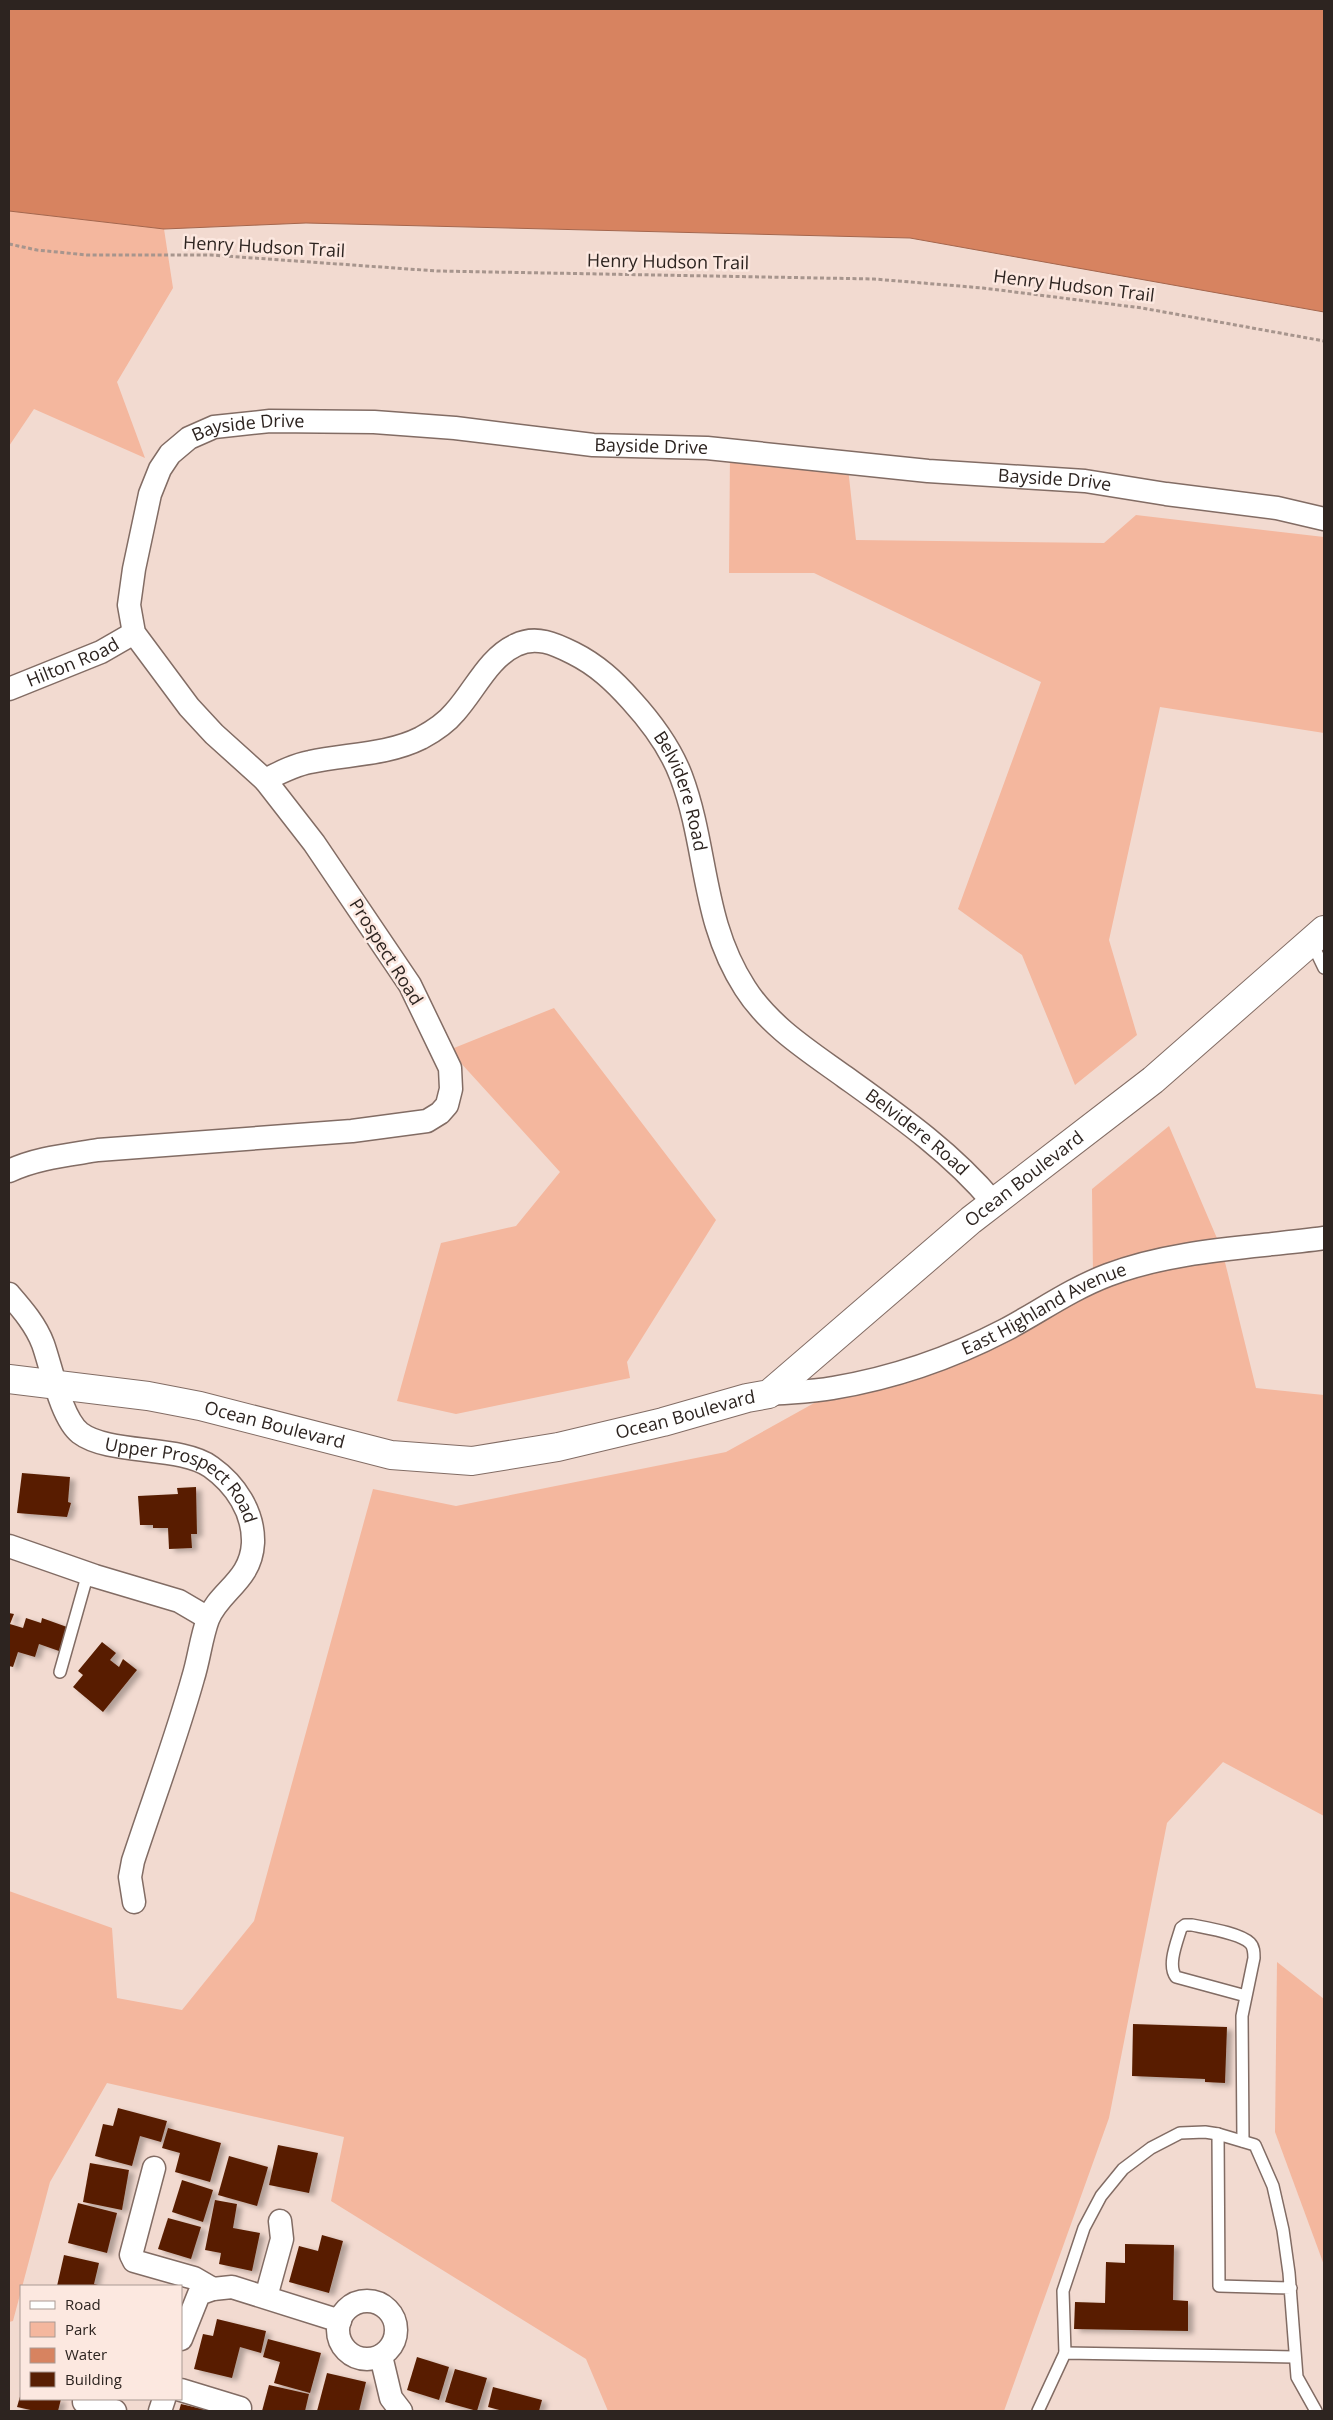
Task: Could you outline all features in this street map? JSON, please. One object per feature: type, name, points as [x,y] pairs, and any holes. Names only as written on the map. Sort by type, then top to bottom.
[{"type":"street","name":"Bayside Drive","points":[[134,633],[129,605],[134,569],[150,494],[160,469],[170,454],[189,438],[214,427],[261,422],[374,422],[454,428],[593,445],[707,448],[928,471],[1085,481],[1166,494],[1277,508],[1324,518]]},
{"type":"street","name":"Hilton Road","points":[[9,689],[101,652],[134,633]]},
{"type":"street","name":"Prospect Road","points":[[9,1171],[19,1166],[57,1157],[98,1150],[352,1131],[427,1121],[440,1113],[447,1105],[451,1089],[450,1068],[410,985],[314,843],[265,780],[214,734],[189,707],[140,644],[134,633]]},
{"type":"street","name":"Belvidere Road","points":[[265,780],[308,762],[398,747],[419,739],[447,720],[491,665],[502,654],[517,644],[537,640],[555,644],[586,660],[613,680],[647,717],[671,753],[682,777],[692,810],[715,924],[724,951],[746,990],[790,1036],[912,1125],[970,1175],[993,1202]]},
{"type":"street","name":"Ocean Boulevard","points":[[9,1379],[148,1396],[200,1406],[390,1455],[472,1461],[558,1447],[769,1394],[993,1202],[1153,1080],[1318,935]]},
{"type":"street","name":"East Highland Avenue","points":[[769,1394],[832,1388],[908,1370],[945,1358],[1004,1331],[1084,1285],[1147,1262],[1196,1253],[1324,1238]]},
{"type":"street","points":[[9,1294],[26,1314],[42,1343],[56,1386]]},
{"type":"street","name":"Upper Prospect Road","points":[[56,1386],[72,1424],[81,1434],[96,1441],[193,1459],[210,1466],[236,1490],[250,1517],[253,1544],[248,1564],[240,1580],[224,1596],[208,1618],[193,1678],[133,1861],[130,1878],[134,1902]]},
{"type":"street","points":[[9,1546],[179,1601],[208,1618]]},
{"type":"street","points":[[154,2168],[131,2255],[134,2262],[194,2278],[212,2289]]},
{"type":"street","points":[[266,2297],[282,2239],[280,2221]]},
{"type":"street","points":[[182,2337],[199,2294],[212,2289],[232,2287],[340,2321]]},
{"type":"street","points":[[365,2301],[376,2303],[386,2308],[393,2317],[396,2328],[395,2339],[390,2349],[380,2356],[370,2359],[358,2358],[348,2352],[340,2338],[340,2321],[346,2311],[354,2304],[365,2301]]},
{"type":"street","points":[[380,2356],[391,2398],[401,2411]]},
{"type":"street","points":[[182,2390],[240,2408]]},
{"type":"street","points":[[84,2402],[116,2411]]},
{"type":"lane","points":[[1318,935],[1324,968]]},
{"type":"lane","points":[[60,1672],[88,1573]]},
{"type":"lane","points":[[1243,2141],[1242,2016],[1254,1958],[1251,1943],[1242,1938],[1192,1925],[1185,1925],[1181,1928],[1172,1965],[1172,1972],[1176,1977],[1246,1996]]},
{"type":"lane","points":[[1038,2411],[1065,2353],[1063,2291],[1084,2228],[1101,2196],[1123,2169],[1151,2148],[1180,2133],[1205,2132],[1255,2144],[1273,2186],[1283,2230],[1297,2377],[1316,2411]]},
{"type":"lane","points":[[1218,2134],[1219,2286],[1290,2288]]},
{"type":"lane","points":[[1065,2353],[1294,2357]]},
{"type":"path","name":"Henry Hudson Trail","points":[[9,244],[37,250],[86,256],[211,256],[437,271],[874,279],[983,288],[1142,308],[1324,341]]},
{"type":"green space","points":[[9,211],[164,229],[173,288],[117,382],[145,458],[34,409],[9,446]]},
{"type":"green space","points":[[730,451],[847,459],[856,540],[1104,543],[1136,515],[1324,537],[1324,733],[1160,707],[1109,940],[1137,1035],[1075,1085],[1022,955],[958,909],[1041,682],[814,573],[729,573]]},
{"type":"green space","points":[[554,1008],[716,1220],[627,1362],[630,1378],[456,1414],[397,1401],[441,1243],[516,1226],[560,1172],[449,1050]]},
{"type":"green space","points":[[1169,1126],[1222,1250],[1256,1388],[1324,1395],[1324,1816],[1223,1762],[1167,1823],[1109,2118],[1004,2411],[608,2411],[586,2359],[331,2201],[344,2137],[107,2083],[50,2182],[23,2285],[20,2285],[20,2295],[13,2321],[9,2322],[9,1891],[112,1928],[117,1998],[182,2010],[254,1921],[373,1489],[456,1506],[726,1452],[852,1382],[940,1363],[1093,1275],[1092,1189]]},
{"type":"green space","points":[[1277,1962],[1324,1999],[1324,2265],[1275,2132]]},
{"type":"water","points":[[9,9],[1324,9],[1324,312],[910,238],[306,223],[164,229],[9,211]]},
{"type":"building","points":[[22,1473],[70,1477],[68,1502],[71,1503],[67,1517],[17,1513]]},
{"type":"building","points":[[196,1487],[197,1534],[191,1534],[192,1548],[169,1549],[168,1528],[153,1528],[153,1525],[140,1525],[138,1496],[178,1494],[177,1488]]},
{"type":"building","points":[[9,1613],[14,1614],[10,1624],[23,1628],[26,1618],[41,1623],[42,1618],[67,1627],[59,1651],[39,1644],[35,1657],[18,1652],[13,1667],[9,1666]]},
{"type":"building","points":[[102,1642],[116,1653],[110,1660],[119,1667],[123,1659],[137,1670],[103,1712],[73,1687],[83,1675],[78,1671]]},
{"type":"building","points":[[1133,2024],[1227,2027],[1225,2083],[1205,2082],[1205,2079],[1132,2076]]},
{"type":"building","points":[[118,2108],[167,2121],[161,2142],[140,2136],[132,2166],[95,2156],[103,2124],[113,2126]]},
{"type":"building","points":[[168,2128],[221,2143],[210,2182],[175,2172],[180,2153],[162,2148]]},
{"type":"building","points":[[278,2145],[318,2153],[309,2193],[269,2185]]},
{"type":"building","points":[[229,2156],[268,2167],[257,2206],[218,2195]]},
{"type":"building","points":[[90,2163],[129,2170],[122,2210],[83,2202]]},
{"type":"building","points":[[182,2180],[213,2190],[203,2222],[172,2212]]},
{"type":"building","points":[[215,2200],[237,2204],[233,2228],[260,2233],[252,2271],[219,2264],[221,2253],[205,2250]]},
{"type":"building","points":[[78,2203],[117,2213],[107,2253],[68,2243]]},
{"type":"building","points":[[168,2218],[201,2227],[191,2259],[158,2249]]},
{"type":"building","points":[[322,2235],[343,2241],[329,2293],[289,2282],[299,2246],[318,2251]]},
{"type":"building","points":[[1125,2244],[1174,2245],[1173,2300],[1188,2301],[1188,2331],[1074,2329],[1075,2302],[1105,2303],[1106,2262],[1125,2263]]},
{"type":"building","points":[[64,2255],[99,2263],[94,2284],[98,2285],[57,2285]]},
{"type":"building","points":[[217,2319],[266,2331],[261,2353],[240,2347],[232,2378],[194,2369],[203,2334],[213,2336]]},
{"type":"building","points":[[268,2339],[321,2353],[310,2393],[274,2383],[280,2362],[263,2357]]},
{"type":"building","points":[[417,2357],[449,2367],[439,2400],[407,2390]]},
{"type":"building","points":[[455,2369],[487,2378],[477,2411],[445,2402]]},
{"type":"building","points":[[327,2373],[366,2382],[359,2411],[317,2411]]},
{"type":"building","points":[[269,2385],[309,2394],[305,2411],[262,2411]]},
{"type":"building","points":[[493,2387],[542,2400],[539,2411],[503,2411],[488,2407]]},
{"type":"building","points":[[20,2396],[20,2400],[61,2400],[58,2411],[35,2411],[17,2407]]},
{"type":"building","points":[[181,2404],[211,2411],[179,2411]]}]
